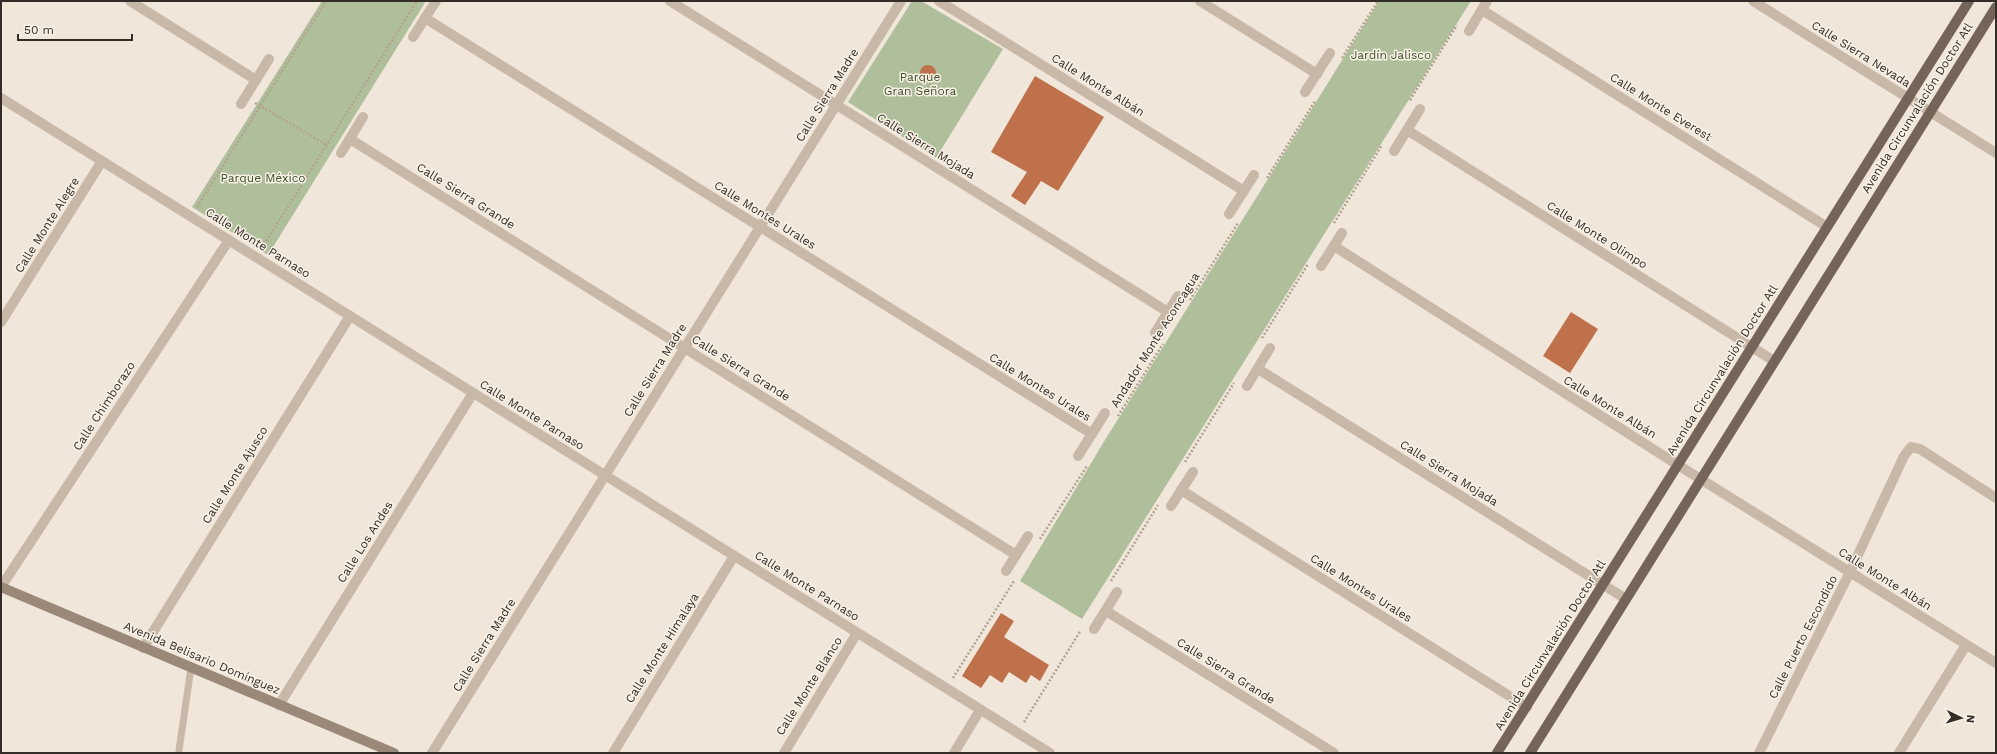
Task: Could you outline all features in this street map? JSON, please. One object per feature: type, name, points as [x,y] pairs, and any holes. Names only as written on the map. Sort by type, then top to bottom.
[{"type":"main road","name":"Avenida Circunvalación Doctor Atl","points":[[1498,753],[1969,1]]},
{"type":"main road","name":"Avenida Circunvalación Doctor Atl","points":[[1530,753],[1996,7]]},
{"type":"main road","name":"Avenida Belisario Domínguez","points":[[1,587],[394,753]]},
{"type":"street","points":[[130,1],[256,80]]},
{"type":"street","points":[[413,37],[436,1]]},
{"type":"street","name":"Calle Sierra Mojada","points":[[670,1],[1168,312]]},
{"type":"street","name":"Calle Sierra Madre","points":[[432,753],[901,1]]},
{"type":"street","name":"Calle Monte Albán","points":[[939,1],[1244,190]]},
{"type":"street","points":[[1200,1],[1317,74]]},
{"type":"street","points":[[1469,31],[1487,1]]},
{"type":"street","name":"Calle Sierra Nevada","points":[[1753,1],[1996,153]]},
{"type":"street","name":"Calle Monte Everest","points":[[1482,10],[1827,227]]},
{"type":"street","name":"Calle Montes Urales","points":[[426,18],[1092,434]]},
{"type":"street","points":[[1305,92],[1330,53]]},
{"type":"street","points":[[243,101],[269,59]]},
{"type":"street","name":"Calle Monte Parnaso","points":[[1,98],[1050,753]]},
{"type":"street","points":[[1394,151],[1420,108]]},
{"type":"street","points":[[341,153],[363,117]]},
{"type":"street","name":"Calle Monte Olimpo","points":[[1407,130],[1774,361]]},
{"type":"street","name":"Calle Sierra Grande","points":[[350,139],[1016,555]]},
{"type":"street","name":"Calle Monte Alegre","points":[[1,322],[102,161]]},
{"type":"street","points":[[1229,214],[1254,175]]},
{"type":"street","points":[[1321,266],[1342,233]]},
{"type":"street","name":"Calle Chimborazo","points":[[1,587],[230,240]]},
{"type":"street","name":"Calle Monte Albán","points":[[1334,246],[1678,465],[1996,663]]},
{"type":"street","points":[[1155,333],[1178,296]]},
{"type":"street","name":"Calle Monte Ajusco","points":[[143,648],[350,316]]},
{"type":"street","points":[[1247,386],[1270,348]]},
{"type":"street","name":"Calle Sierra Mojada","points":[[1258,369],[1626,599]]},
{"type":"street","name":"Calle Los Andes","points":[[279,705],[473,393]]},
{"type":"street","points":[[1078,456],[1105,413]]},
{"type":"street","name":"Calle Puerto Escondido","points":[[1758,753],[1850,572],[1904,456],[1911,447],[1920,449],[1996,498]]},
{"type":"street","points":[[1171,506],[1193,472]]},
{"type":"street","name":"Calle Montes Urales","points":[[1181,490],[1526,707]]},
{"type":"street","points":[[1006,571],[1028,536]]},
{"type":"street","name":"Calle Monte Himalaya","points":[[613,753],[734,556]]},
{"type":"street","points":[[1094,629],[1117,592]]},
{"type":"street","name":"Calle Sierra Grande","points":[[1106,611],[1334,753]]},
{"type":"street","name":"Calle Monte Blanco","points":[[784,753],[857,633]]},
{"type":"street","points":[[1899,753],[1966,645]]},
{"type":"street","points":[[954,753],[980,710]]},
{"type":"lane","points":[[179,750],[191,668]]},
{"type":"path","points":[[191,216],[326,1]]},
{"type":"path","points":[[256,257],[417,1]]},
{"type":"path","points":[[1340,62],[1378,1]]},
{"type":"path","points":[[1263,184],[1318,96]]},
{"type":"path","points":[[243,101],[260,106],[341,153]]},
{"type":"path","name":"Andador Monte Aconcagua","points":[[1187,305],[1242,217]]},
{"type":"path","name":"Andador Monte Aconcagua","points":[[1115,420],[1166,339]]},
{"type":"path","points":[[1039,542],[1090,461]]},
{"type":"path","points":[[947,689],[1018,576]]},
{"type":"green space","name":"Parque México","points":[[322,1],[426,1],[268,255],[192,207]]},
{"type":"green space","name":"Parque Gran Señora","points":[[912,1],[921,1],[1003,49],[936,158],[848,102]]},
{"type":"green space","name":"Jardín Jalisco","points":[[1379,1],[1471,1],[1082,619],[1020,581],[1105,440]]},
{"type":"building","points":[[925,65],[931,65],[936,70],[934,79],[931,81],[925,81],[920,76],[920,70]]},
{"type":"building","points":[[1035,76],[1104,117],[1058,191],[1041,181],[1025,205],[1011,196],[1027,172],[991,152]]},
{"type":"building","points":[[1571,312],[1598,329],[1570,373],[1543,356]]},
{"type":"building","points":[[1001,613],[1014,621],[1004,637],[1049,665],[1040,681],[1031,675],[1026,683],[1009,672],[1002,683],[990,675],[981,688],[962,676]]}]
